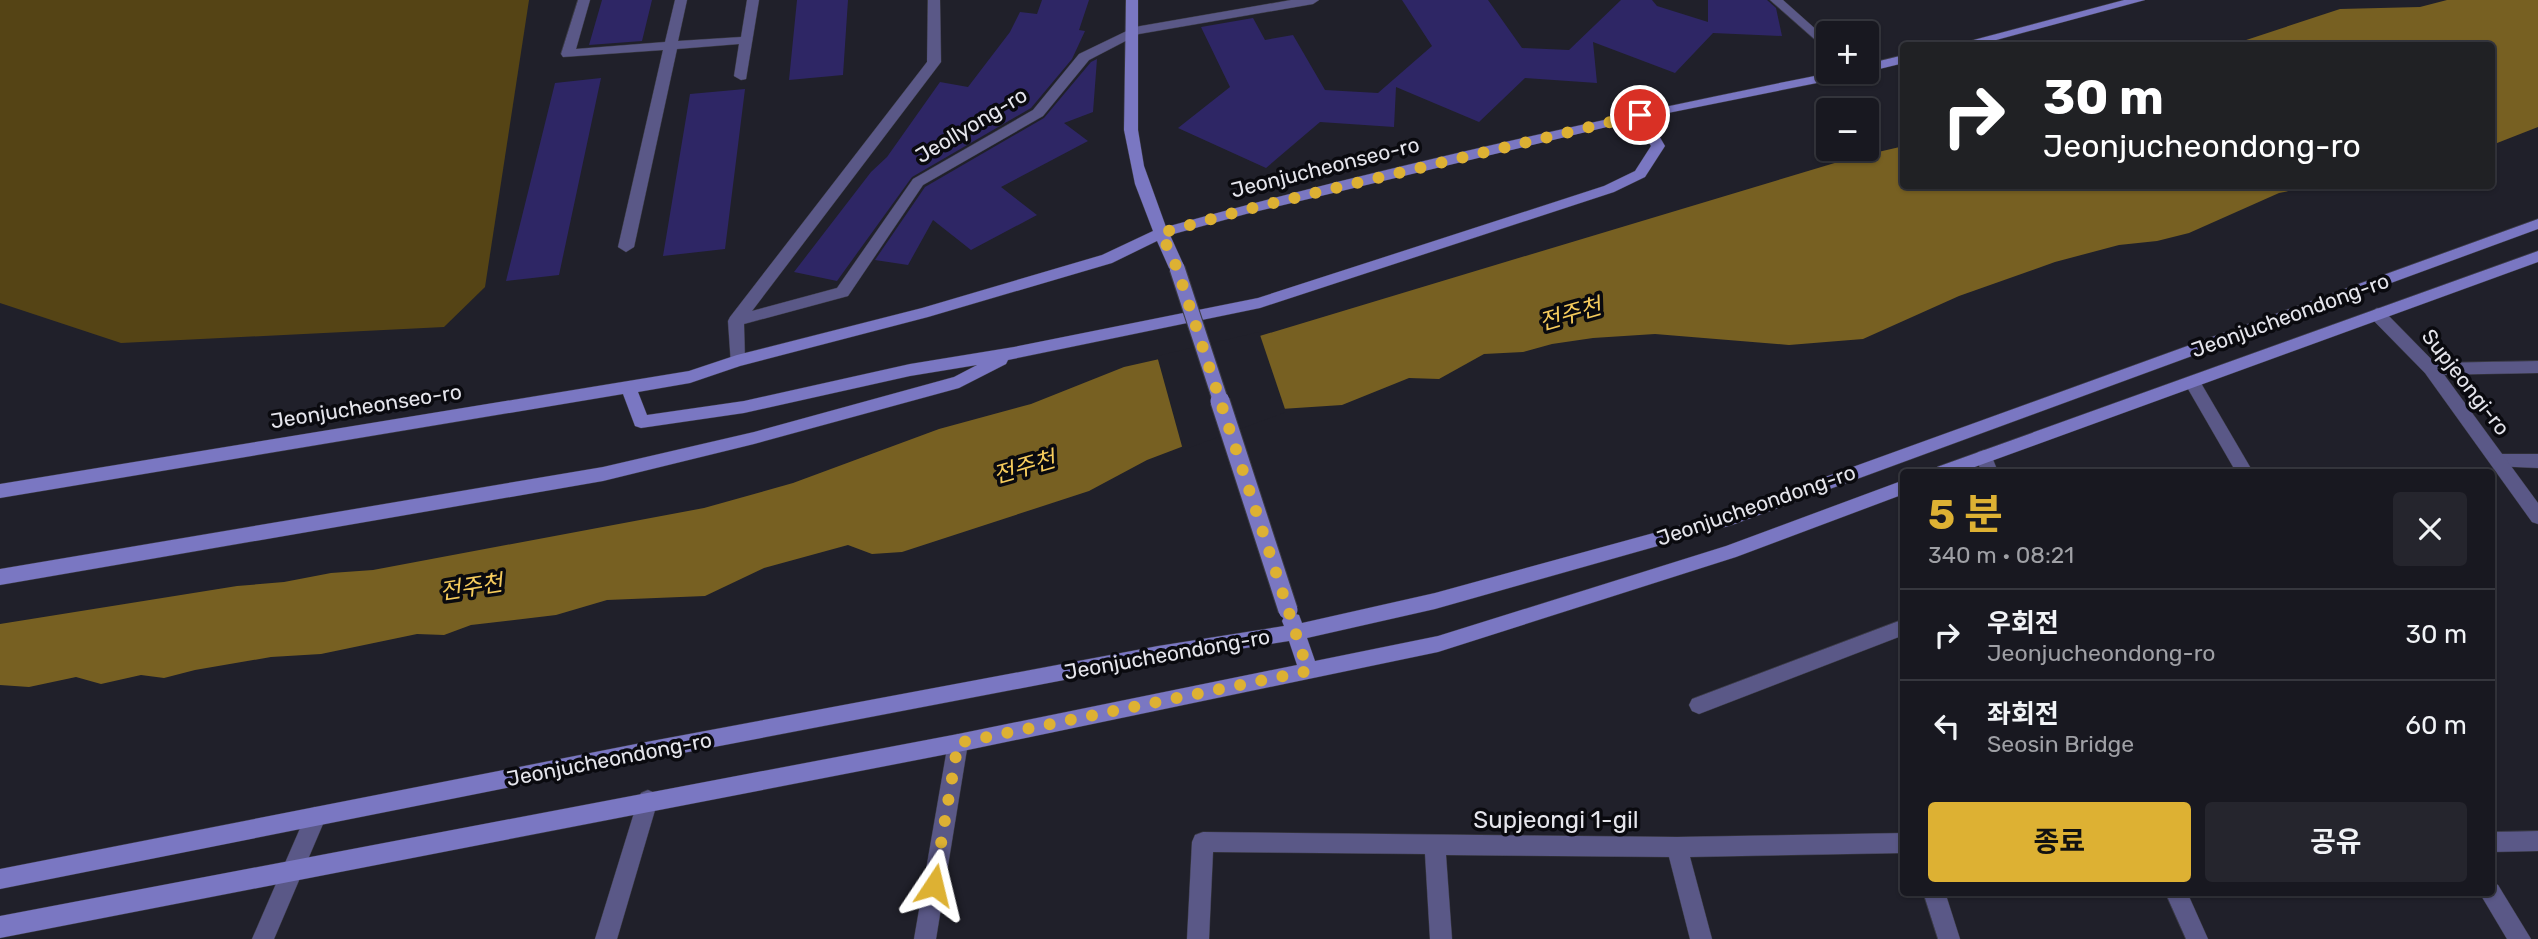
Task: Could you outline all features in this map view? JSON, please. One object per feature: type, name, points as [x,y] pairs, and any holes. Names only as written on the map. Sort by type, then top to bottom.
[{"type":"street","points":[[584,0],[568,54],[746,40]]},
{"type":"street","points":[[626,247],[681,0]]},
{"type":"street","points":[[741,76],[753,0]]},
{"type":"street","points":[[737,361],[736,321],[934,62],[934,0]]},
{"type":"street","points":[[1132,0],[1135,31],[1131,130],[1141,188],[1177,268],[1308,671]]},
{"type":"street","name":"Jeollyong-ro","points":[[736,321],[842,292],[918,182],[1038,113],[1084,57],[1135,31],[1313,0]]},
{"type":"street","points":[[1776,0],[1816,36]]},
{"type":"street","points":[[1973,42],[2139,0]]},
{"type":"street","points":[[1879,65],[1900,60]]},
{"type":"street","name":"Jeonjucheonseo-ro","points":[[0,491],[690,377],[737,361],[922,313],[1107,259],[1161,233],[1244,210],[1640,115],[1816,79]]},
{"type":"street","points":[[628,386],[641,422],[744,407],[910,370],[1014,353],[1260,303],[1609,189],[1640,174],[1658,146],[1640,115]]},
{"type":"street","name":"Jeonjucheondong-ro","points":[[0,878],[1158,654],[1296,632],[1435,601],[1726,520],[2538,224]]},
{"type":"street","name":"Jeonjucheondong-ro","points":[[1962,469],[1987,465],[2192,382],[2536,259]]},
{"type":"street","name":"Supjeongi-ro","points":[[2377,314],[2431,369],[2538,517]]},
{"type":"street","points":[[0,577],[603,474],[754,438],[958,382],[1014,353]]},
{"type":"street","points":[[2431,369],[2538,367]]},
{"type":"street","points":[[2192,382],[2243,469]]},
{"type":"street","points":[[2499,461],[2538,461]]},
{"type":"street","name":"Jeonjucheondong-ro","points":[[0,927],[293,868],[958,743],[1438,644],[1730,552],[1900,488]]},
{"type":"street","points":[[1699,705],[1900,629]]},
{"type":"street","points":[[925,939],[958,743]]},
{"type":"street","points":[[606,939],[648,800]]},
{"type":"street","points":[[263,939],[315,817]]},
{"type":"street","points":[[2495,842],[2538,841]]},
{"type":"street","name":"Supjeongi 1-gil","points":[[1198,939],[1203,842],[1435,846],[1900,843]]},
{"type":"street","points":[[1435,846],[1441,939]]},
{"type":"street","points":[[1677,846],[1700,939]]},
{"type":"street","points":[[1935,896],[1949,939]]},
{"type":"street","points":[[2178,896],[2197,939]]},
{"type":"street","points":[[2493,896],[2520,939]]},
{"type":"shaded area","points":[[0,0],[529,0],[485,287],[444,327],[121,343],[0,303]]},
{"type":"water","points":[[2447,0],[2538,0],[2538,127],[2495,144],[2495,42],[2240,42],[2340,9],[2420,7]]},
{"type":"water","name":"전주천","points":[[1900,147],[1900,189],[2298,189],[2279,193],[2189,233],[2157,241],[2119,245],[2055,262],[1959,296],[1863,339],[1789,345],[1655,334],[1593,338],[1552,344],[1523,352],[1484,354],[1439,379],[1409,378],[1342,405],[1281,409],[1147,460],[1089,491],[902,552],[872,554],[848,545],[764,568],[705,596],[607,600],[556,615],[471,625],[444,635],[417,634],[321,654],[271,657],[164,678],[141,675],[101,684],[76,677],[29,687],[0,685],[0,624],[237,586],[373,570],[704,508],[793,483],[939,429],[1031,404],[1124,367],[1253,338],[1841,161],[1879,161],[1879,152]]},
{"type":"pier","points":[[1259,332],[1286,412],[1183,450],[1157,356]]},
{"type":"building","points":[[602,0],[652,0],[642,41],[589,45]]},
{"type":"building","points":[[797,0],[848,0],[843,75],[789,80]]},
{"type":"building","points":[[1042,0],[1089,0],[1079,30],[1085,31],[1072,59],[1031,108],[912,177],[837,281],[794,272],[871,172],[887,157],[940,82],[968,87],[1010,32],[1020,12],[1037,14]]},
{"type":"building","points":[[1402,0],[1488,0],[1522,48],[1569,50],[1621,0],[1652,0],[1657,6],[1708,22],[1708,0],[1767,0],[1776,8],[1782,36],[1713,33],[1675,73],[1593,42],[1597,83],[1525,78],[1479,122],[1396,87],[1394,127],[1320,122],[1266,168],[1178,128],[1230,87],[1201,27],[1253,18],[1265,40],[1293,35],[1325,90],[1378,93],[1432,46]]},
{"type":"building","points":[[1097,59],[1093,112],[1064,123],[1088,141],[1001,187],[1037,215],[971,250],[933,220],[908,265],[875,260],[925,187],[1044,118],[1091,62]]},
{"type":"building","points":[[601,78],[559,275],[506,281],[555,83]]},
{"type":"building","points":[[745,89],[725,249],[663,256],[690,94]]},
{"type":"route","points":[[934,885],[958,743],[1308,671],[1177,268],[1161,233],[1244,210],[1640,115]]}]
